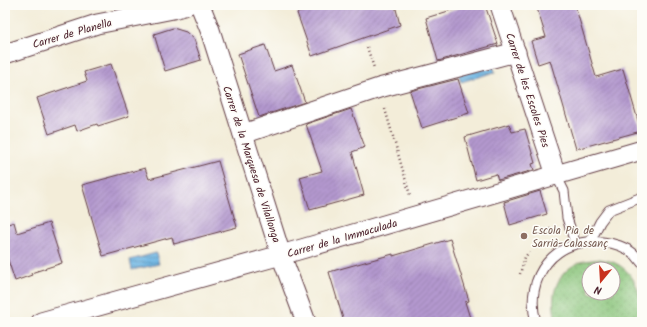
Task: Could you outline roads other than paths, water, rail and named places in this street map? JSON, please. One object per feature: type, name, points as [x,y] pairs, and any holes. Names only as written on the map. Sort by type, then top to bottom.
[{"type":"street","name":"Carrer de Planella","points":[[5,54],[97,24],[187,5]]},
{"type":"street","name":"Carrer de la Marquesa de Vilallonga","points":[[200,5],[210,30],[281,255],[306,322]]},
{"type":"street","name":"Carrer de les Escoles Pies","points":[[500,5],[556,176]]},
{"type":"street","points":[[243,134],[379,88],[516,52]]},
{"type":"street","name":"Carrer de la Immaculada","points":[[41,322],[281,255],[642,150]]},
{"type":"lane","points":[[556,176],[564,191],[567,218],[575,243]]},
{"type":"lane","points":[[591,240],[600,222],[609,210],[642,197]]},
{"type":"lane","points":[[536,322],[533,311],[534,289],[542,269],[556,253],[575,243],[591,240],[614,243],[634,253],[642,263]]},
{"type":"water","points":[[492,62],[495,72],[461,82],[458,73]]},
{"type":"water","points":[[156,253],[159,264],[132,270],[130,260]]},
{"type":"place","name":"Escola Pia de Sarrià-Calassanç","points":[[524,236]]}]
